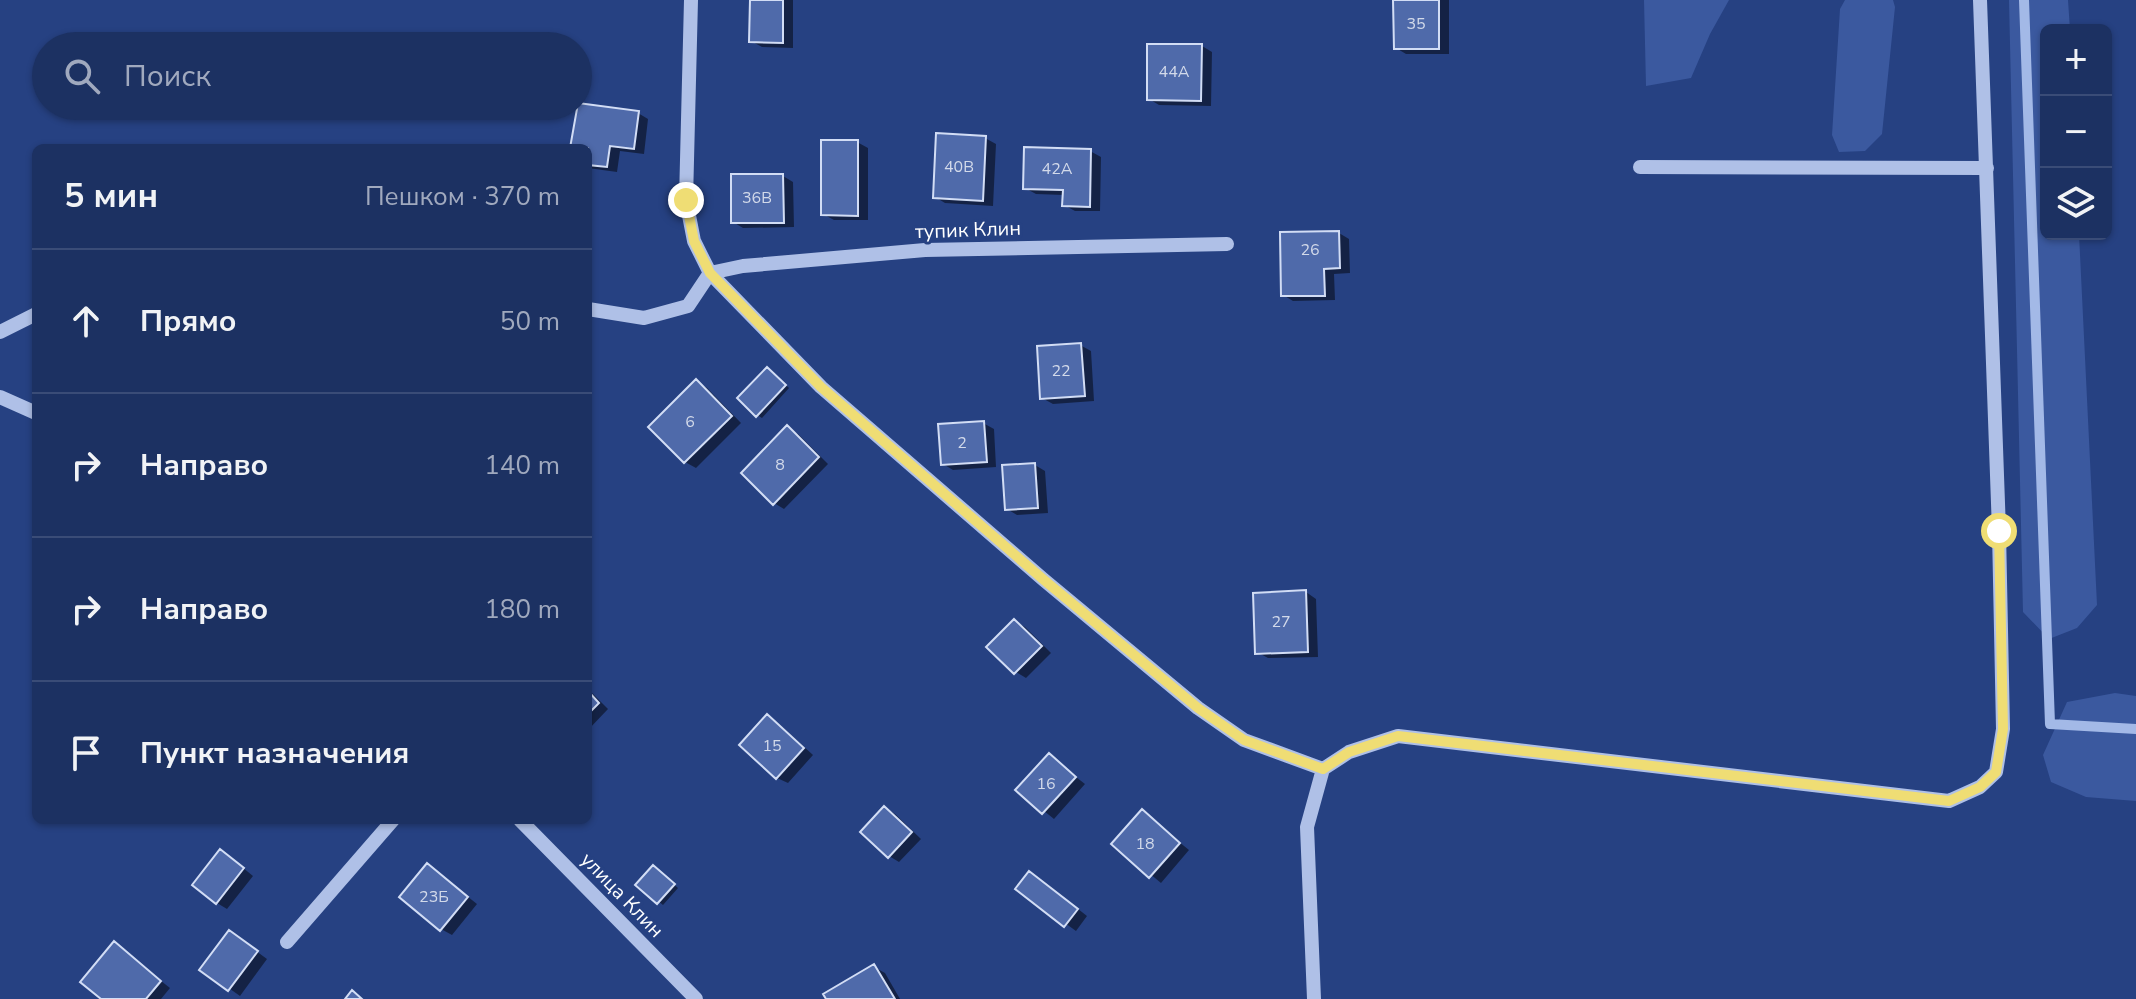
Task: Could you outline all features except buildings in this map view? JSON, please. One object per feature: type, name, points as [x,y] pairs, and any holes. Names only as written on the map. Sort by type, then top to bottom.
[{"type":"street","points":[[691,0],[686,200],[694,241],[710,273],[821,387],[1198,708],[1244,740],[1323,769]]},
{"type":"street","points":[[1314,999],[1307,827],[1323,769],[1349,752],[1398,736],[1949,801],[1980,787],[1996,772],[2003,729],[1999,531],[1980,0]]},
{"type":"street","points":[[1640,167],[1987,168]]},
{"type":"street","name":"тупик Клин","points":[[710,273],[743,266],[925,250],[1227,244]]},
{"type":"street","points":[[592,310],[644,318],[688,306],[710,273]]},
{"type":"street","points":[[0,332],[32,316]]},
{"type":"street","points":[[0,397],[32,411]]},
{"type":"street","points":[[287,942],[390,824]]},
{"type":"street","name":"улица Клин","points":[[524,824],[696,999]]},
{"type":"shaded area","points":[[1644,0],[1729,0],[1691,78],[1646,86]]},
{"type":"shaded area","points":[[1845,0],[1893,0],[1895,7],[1882,134],[1865,151],[1839,152],[1832,135],[1840,9]]},
{"type":"shaded area","points":[[2009,0],[2068,0],[2070,24],[2040,24],[2040,240],[2079,240],[2097,605],[2077,628],[2049,639],[2023,612]]},
{"type":"shaded area","points":[[2115,693],[2136,696],[2136,801],[2086,797],[2051,782],[2043,755],[2067,702]]},
{"type":"waterway","points":[[2024,0],[2050,724],[2136,729]]},
{"type":"route","points":[[686,200],[694,241],[710,273],[821,387],[1198,708],[1244,740],[1323,769],[1349,752],[1398,736],[1949,801],[1980,787],[1996,772],[2003,729],[1999,531]]}]
